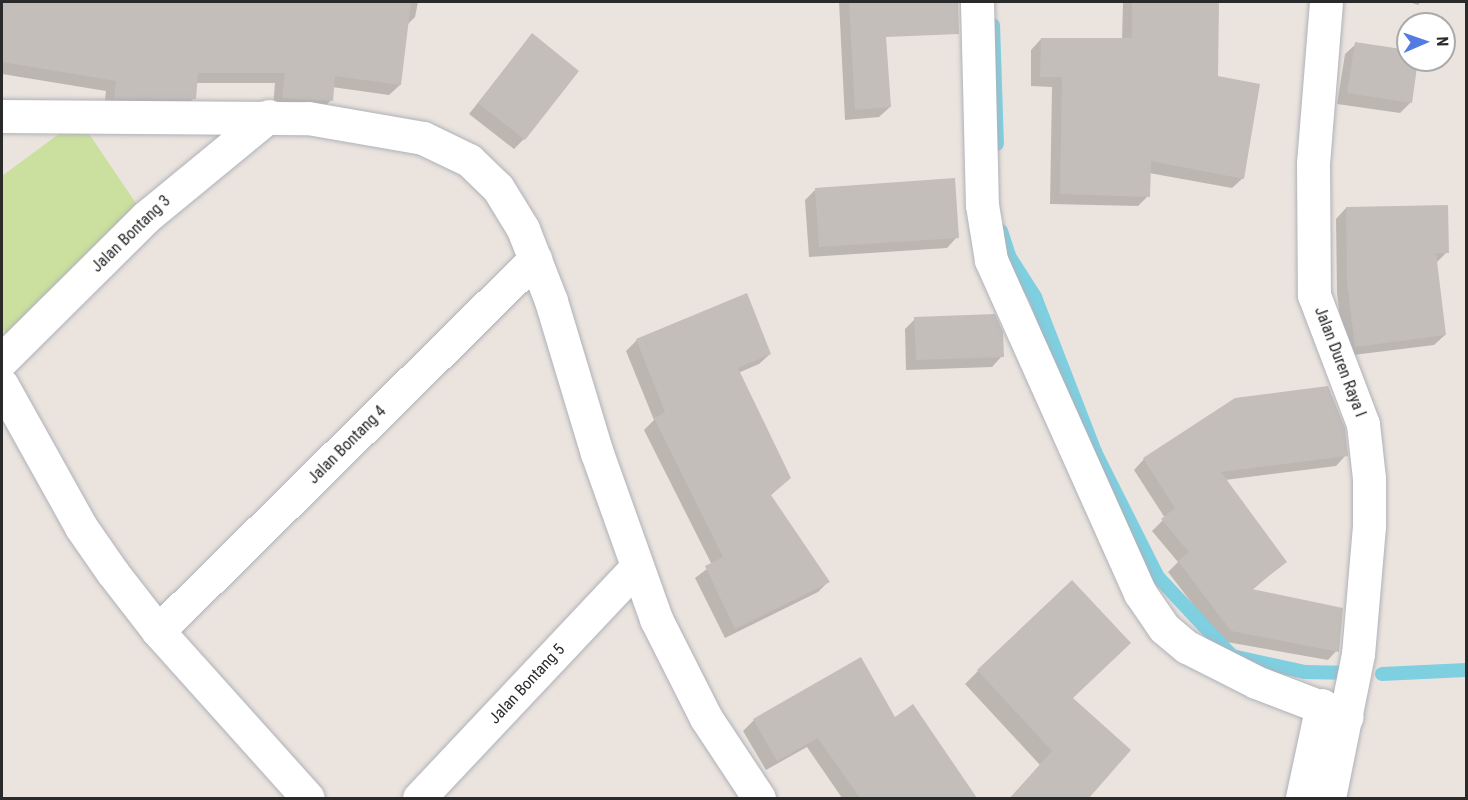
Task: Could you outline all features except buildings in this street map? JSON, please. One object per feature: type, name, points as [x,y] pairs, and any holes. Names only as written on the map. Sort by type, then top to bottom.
[{"type":"street","points":[[977,2],[982,205],[991,260],[1140,592],[1164,628],[1187,647],[1256,682],[1334,711]]},
{"type":"street","name":"Jalan Duren Raya I","points":[[1326,2],[1313,163],[1314,295],[1355,398],[1367,448],[1369,526],[1358,654],[1350,685],[1334,711]]},
{"type":"street","points":[[2,116],[268,116],[383,128],[451,149],[469,160],[511,204],[535,259],[636,569],[679,670],[759,798]]},
{"type":"street","name":"Jalan Bontang 3","points":[[2,360],[153,210],[268,116]]},
{"type":"street","name":"Jalan Bontang 4","points":[[158,631],[535,259]]},
{"type":"street","points":[[2,385],[81,527],[158,631],[308,798]]},
{"type":"street","name":"Jalan Bontang 5","points":[[419,798],[636,569]]},
{"type":"street","points":[[1302,798],[1334,711]]},
{"type":"street","points":[[1329,798],[1334,711]]},
{"type":"green space","points":[[79,119],[150,224],[12,342],[2,328],[2,176]]},
{"type":"waterway","points":[[993,25],[997,144]]},
{"type":"waterway","points":[[1001,231],[1009,256],[1035,297],[1095,452],[1158,577],[1232,656],[1305,672],[1355,673]]},
{"type":"waterway","points":[[1382,674],[1466,670]]}]
